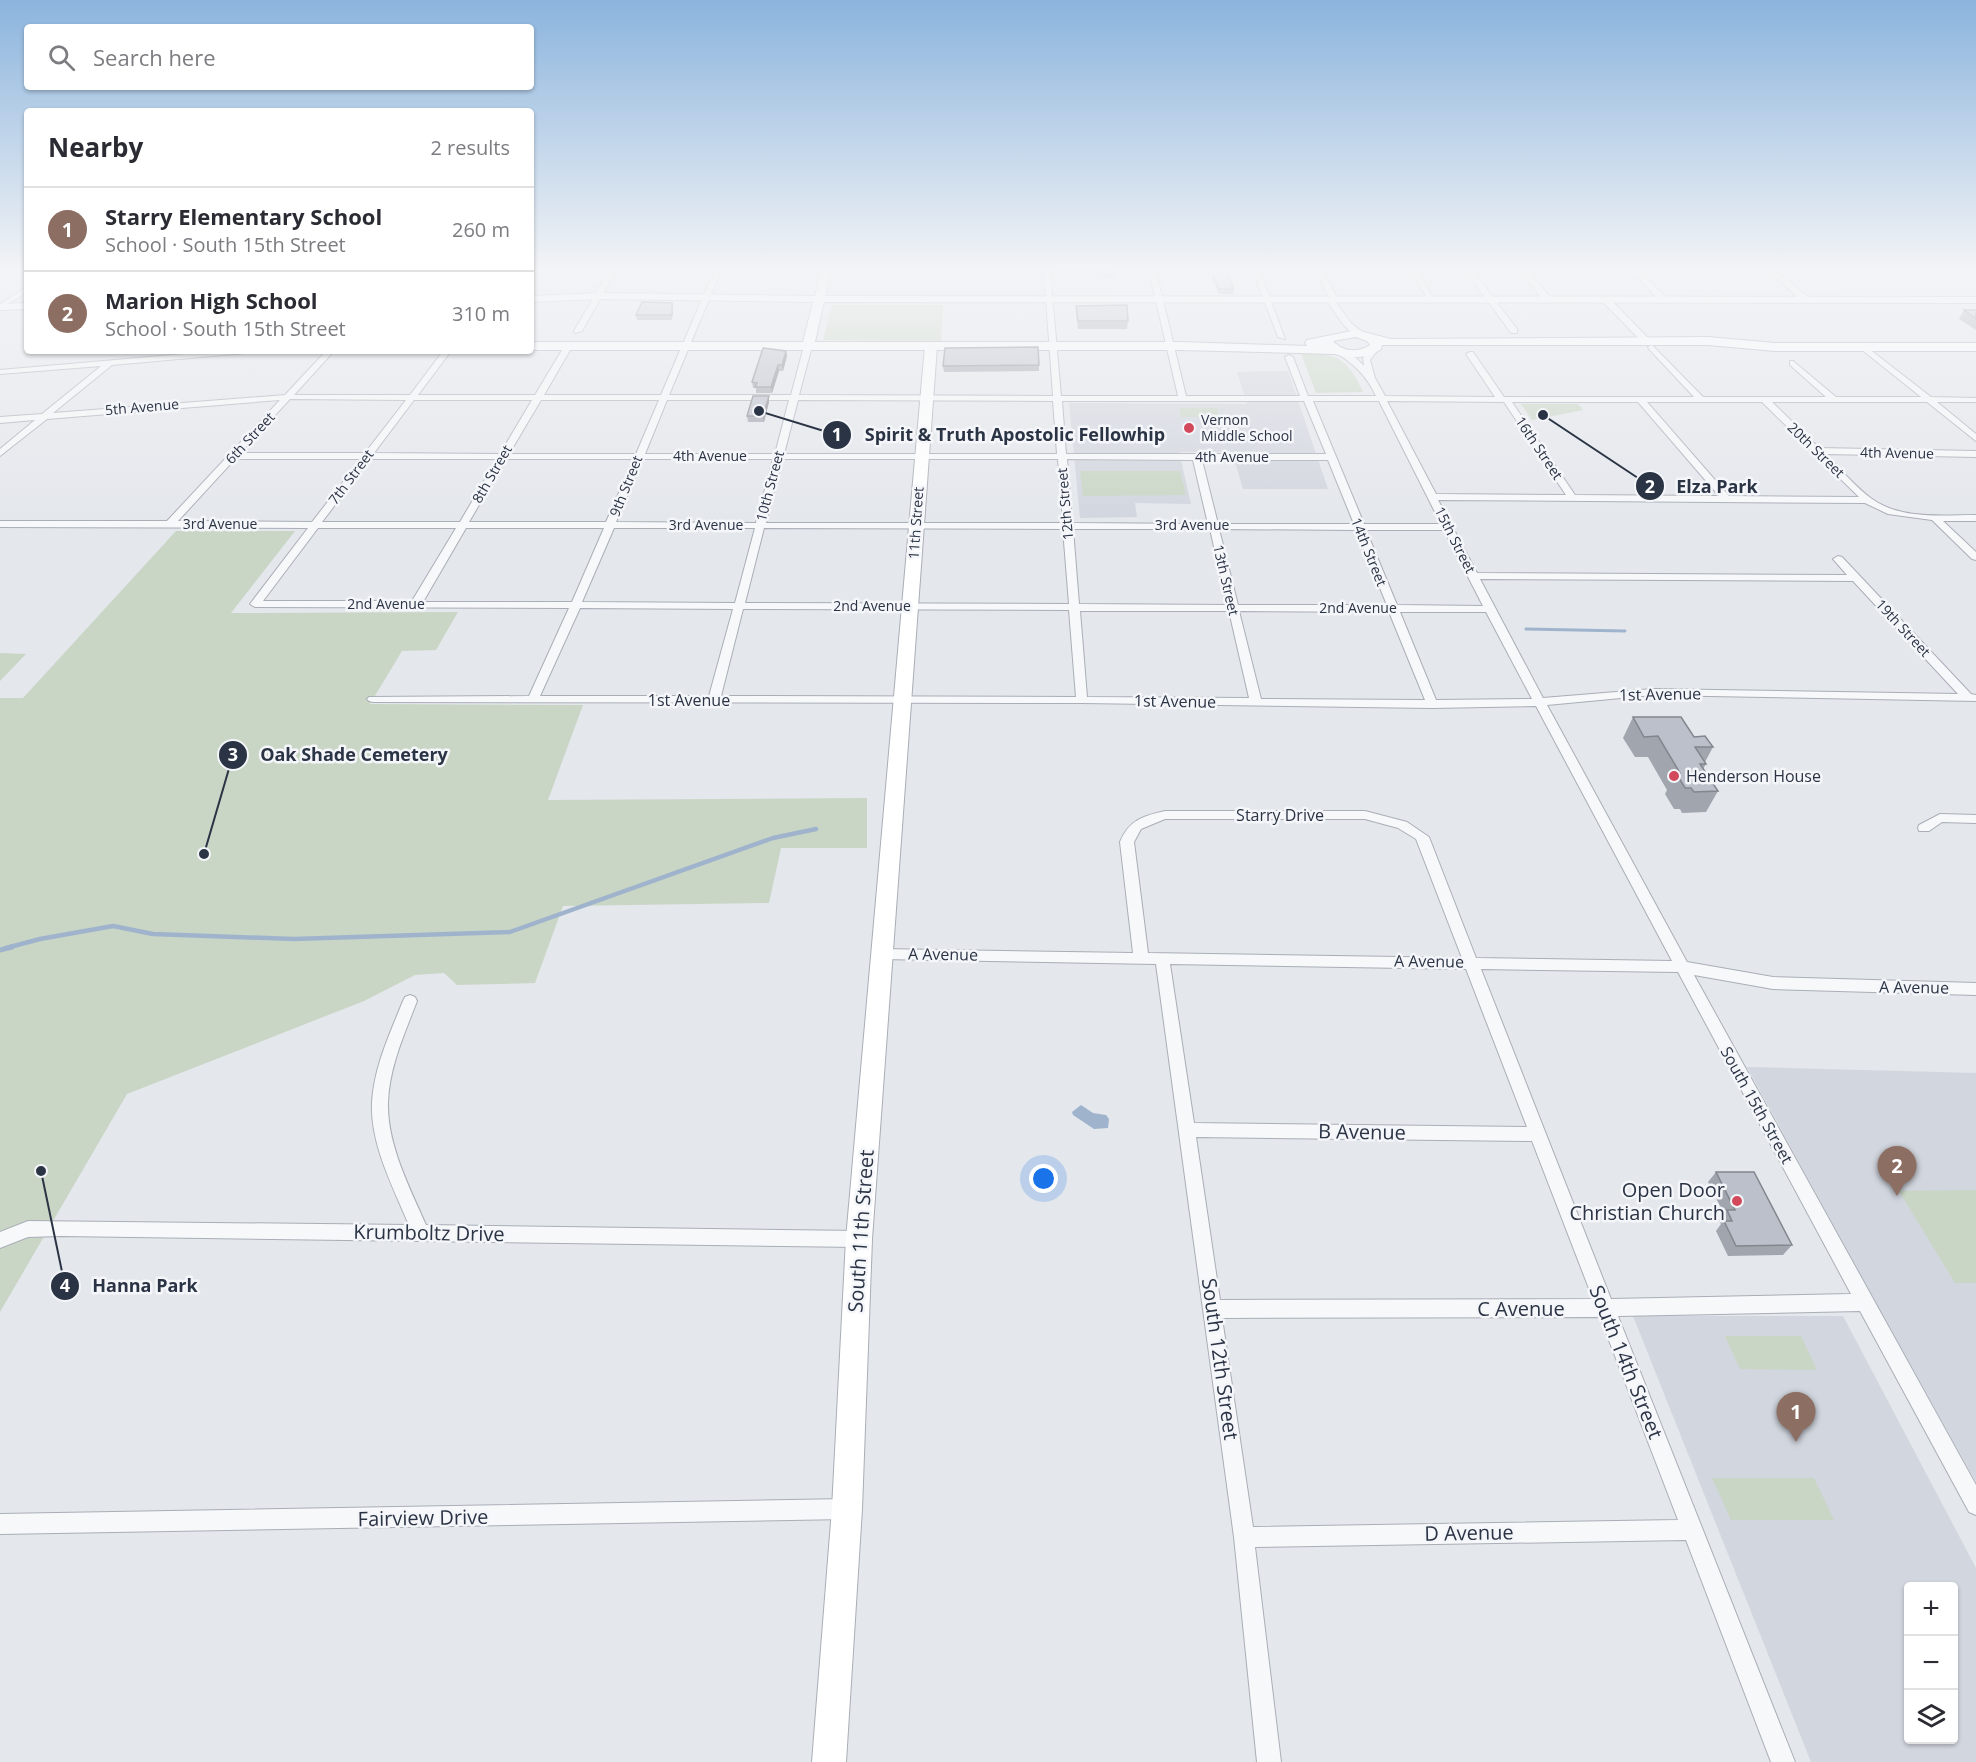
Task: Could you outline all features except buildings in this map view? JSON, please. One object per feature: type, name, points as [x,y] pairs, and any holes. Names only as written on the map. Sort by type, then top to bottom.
[{"type":"main road","name":"11th Street","points":[[903,700],[930,353]]},
{"type":"main road","points":[[1955,353],[1976,354]]},
{"type":"main road","name":"South 11th Street","points":[[829,1762],[847,1509],[859,1239],[903,700]]},
{"type":"street","name":"8th Street","points":[[416,604],[564,353]]},
{"type":"street","name":"9th Street","points":[[533,699],[576,605],[683,353]]},
{"type":"street","name":"10th Street","points":[[714,700],[806,353]]},
{"type":"street","name":"12th Street","points":[[1054,353],[1082,700]]},
{"type":"street","points":[[1172,353],[1183,399]]},
{"type":"street","name":"15th Street","points":[[1342,353],[1353,360],[1371,378],[1383,399],[1540,702]]},
{"type":"street","points":[[1368,353],[1366,360],[1371,378]]},
{"type":"street","points":[[1658,353],[1701,399]]},
{"type":"street","points":[[1872,353],[1976,438]]},
{"type":"street","points":[[0,372],[209,354]]},
{"type":"street","name":"6th Street","points":[[170,524],[327,354]]},
{"type":"street","name":"7th Street","points":[[255,604],[445,354]]},
{"type":"street","name":"16th Street","points":[[1470,354],[1572,497]]},
{"type":"street","name":"14th Street","points":[[1288,357],[1432,704]]},
{"type":"street","points":[[0,453],[109,362]]},
{"type":"street","points":[[1793,363],[1834,400]]},
{"type":"street","name":"5th Avenue","points":[[0,420],[287,397],[1976,400]]},
{"type":"street","points":[[1640,399],[1726,498]]},
{"type":"street","name":"20th Street","points":[[1764,400],[1867,500]]},
{"type":"street","name":"4th Avenue","points":[[1818,451],[1976,454]]},
{"type":"street","name":"4th Avenue","points":[[233,456],[1331,457]]},
{"type":"street","name":"13th Street","points":[[1197,457],[1256,702]]},
{"type":"street","points":[[1433,497],[1867,500],[1886,511],[1902,515],[1976,518]]},
{"type":"street","points":[[1934,517],[1976,557]]},
{"type":"street","name":"3rd Avenue","points":[[0,524],[1448,526]]},
{"type":"street","name":"19th Street","points":[[1838,559],[1972,698]]},
{"type":"street","points":[[1473,576],[1856,578]]},
{"type":"street","name":"2nd Avenue","points":[[255,604],[1490,609]]},
{"type":"street","name":"1st Avenue","points":[[373,699],[1082,700],[1432,704],[1540,702],[1653,692],[1972,698]]},
{"type":"street","name":"South 15th Street","points":[[1540,702],[1976,1505]]},
{"type":"street","name":"Starry Drive","points":[[1141,957],[1127,842],[1131,829],[1144,820],[1165,815],[1365,815],[1389,818],[1407,825],[1422,837],[1471,962]]},
{"type":"street","points":[[1924,828],[1940,818],[1976,819]]},
{"type":"street","name":"A Avenue","points":[[881,954],[1682,967],[1773,983],[1976,989]]},
{"type":"street","name":"South 12th Street","points":[[1162,957],[1244,1537],[1269,1762]]},
{"type":"street","name":"South 14th Street","points":[[1471,962],[1536,1134],[1694,1530],[1783,1762]]},
{"type":"street","points":[[410,1001],[386,1071],[380,1104],[388,1151],[421,1233]]},
{"type":"street","name":"B Avenue","points":[[1188,1130],[1536,1134]]},
{"type":"street","name":"Krumboltz Drive","points":[[0,1240],[28,1229],[61,1228],[859,1239]]},
{"type":"street","name":"C Avenue","points":[[1213,1309],[1605,1308],[1865,1302]]},
{"type":"street","name":"Fairview Drive","points":[[0,1524],[847,1509]]},
{"type":"street","name":"D Avenue","points":[[1244,1537],[1694,1530]]},
{"type":"shaded area","name":"Vernon Middle School","points":[[1288,371],[1328,489],[1243,489],[1232,452],[1179,452],[1191,504],[1135,503],[1137,517],[1080,518],[1069,403],[1247,404],[1237,372]]},
{"type":"shaded area","points":[[1747,1067],[1976,1073],[1976,1482],[1885,1319]]},
{"type":"shaded area","points":[[1633,1316],[1843,1316],[1976,1568],[1976,1762],[1811,1762]]},
{"type":"green space","points":[[1301,353],[1324,354],[1340,360],[1352,372],[1363,392],[1316,393]]},
{"type":"green space","points":[[1521,404],[1578,404],[1583,410],[1532,420]]},
{"type":"green space","points":[[1179,408],[1217,408],[1220,417],[1181,417]]},
{"type":"green space","points":[[1080,471],[1180,471],[1186,495],[1083,496]]},
{"type":"green space","points":[[176,531],[295,531],[231,613],[458,612],[436,650],[402,651],[370,704],[583,705],[548,800],[867,798],[867,848],[781,848],[769,903],[563,906],[535,983],[457,985],[444,973],[415,975],[364,1001],[127,1094],[0,1312],[0,698],[23,698]]},
{"type":"green space","points":[[0,653],[26,654],[0,681]]},
{"type":"green space","points":[[1976,1190],[1976,1283],[1955,1283],[1899,1191]]},
{"type":"green space","points":[[1725,1336],[1801,1336],[1817,1370],[1740,1369]]},
{"type":"green space","points":[[1712,1478],[1814,1478],[1834,1520],[1731,1520]]},
{"type":"water","points":[[1081,1105],[1093,1113],[1106,1115],[1109,1119],[1108,1128],[1094,1129],[1073,1115],[1072,1112]]},
{"type":"waterway","points":[[1526,629],[1625,631]]},
{"type":"waterway","points":[[6,948],[40,939],[113,926],[153,934],[294,939],[510,932],[773,838],[816,829]]},
{"type":"waterway","points":[[0,950],[12,947]]},
{"type":"place","name":"Spirit & Truth Apostolic Fellowhip","points":[[759,411]]},
{"type":"place","name":"Elza Park","points":[[1543,415]]},
{"type":"place","name":"Vernon Middle School","points":[[1189,428]]},
{"type":"place","name":"Henderson House","points":[[1674,776]]},
{"type":"place","name":"Oak Shade Cemetery","points":[[204,854]]},
{"type":"place","name":"Hanna Park","points":[[41,1171]]},
{"type":"place","name":"Marion High School","points":[[1897,1196]]},
{"type":"place","name":"Open Door Christian Church","points":[[1737,1201]]},
{"type":"place","name":"Starry Elementary School","points":[[1796,1442]]}]
